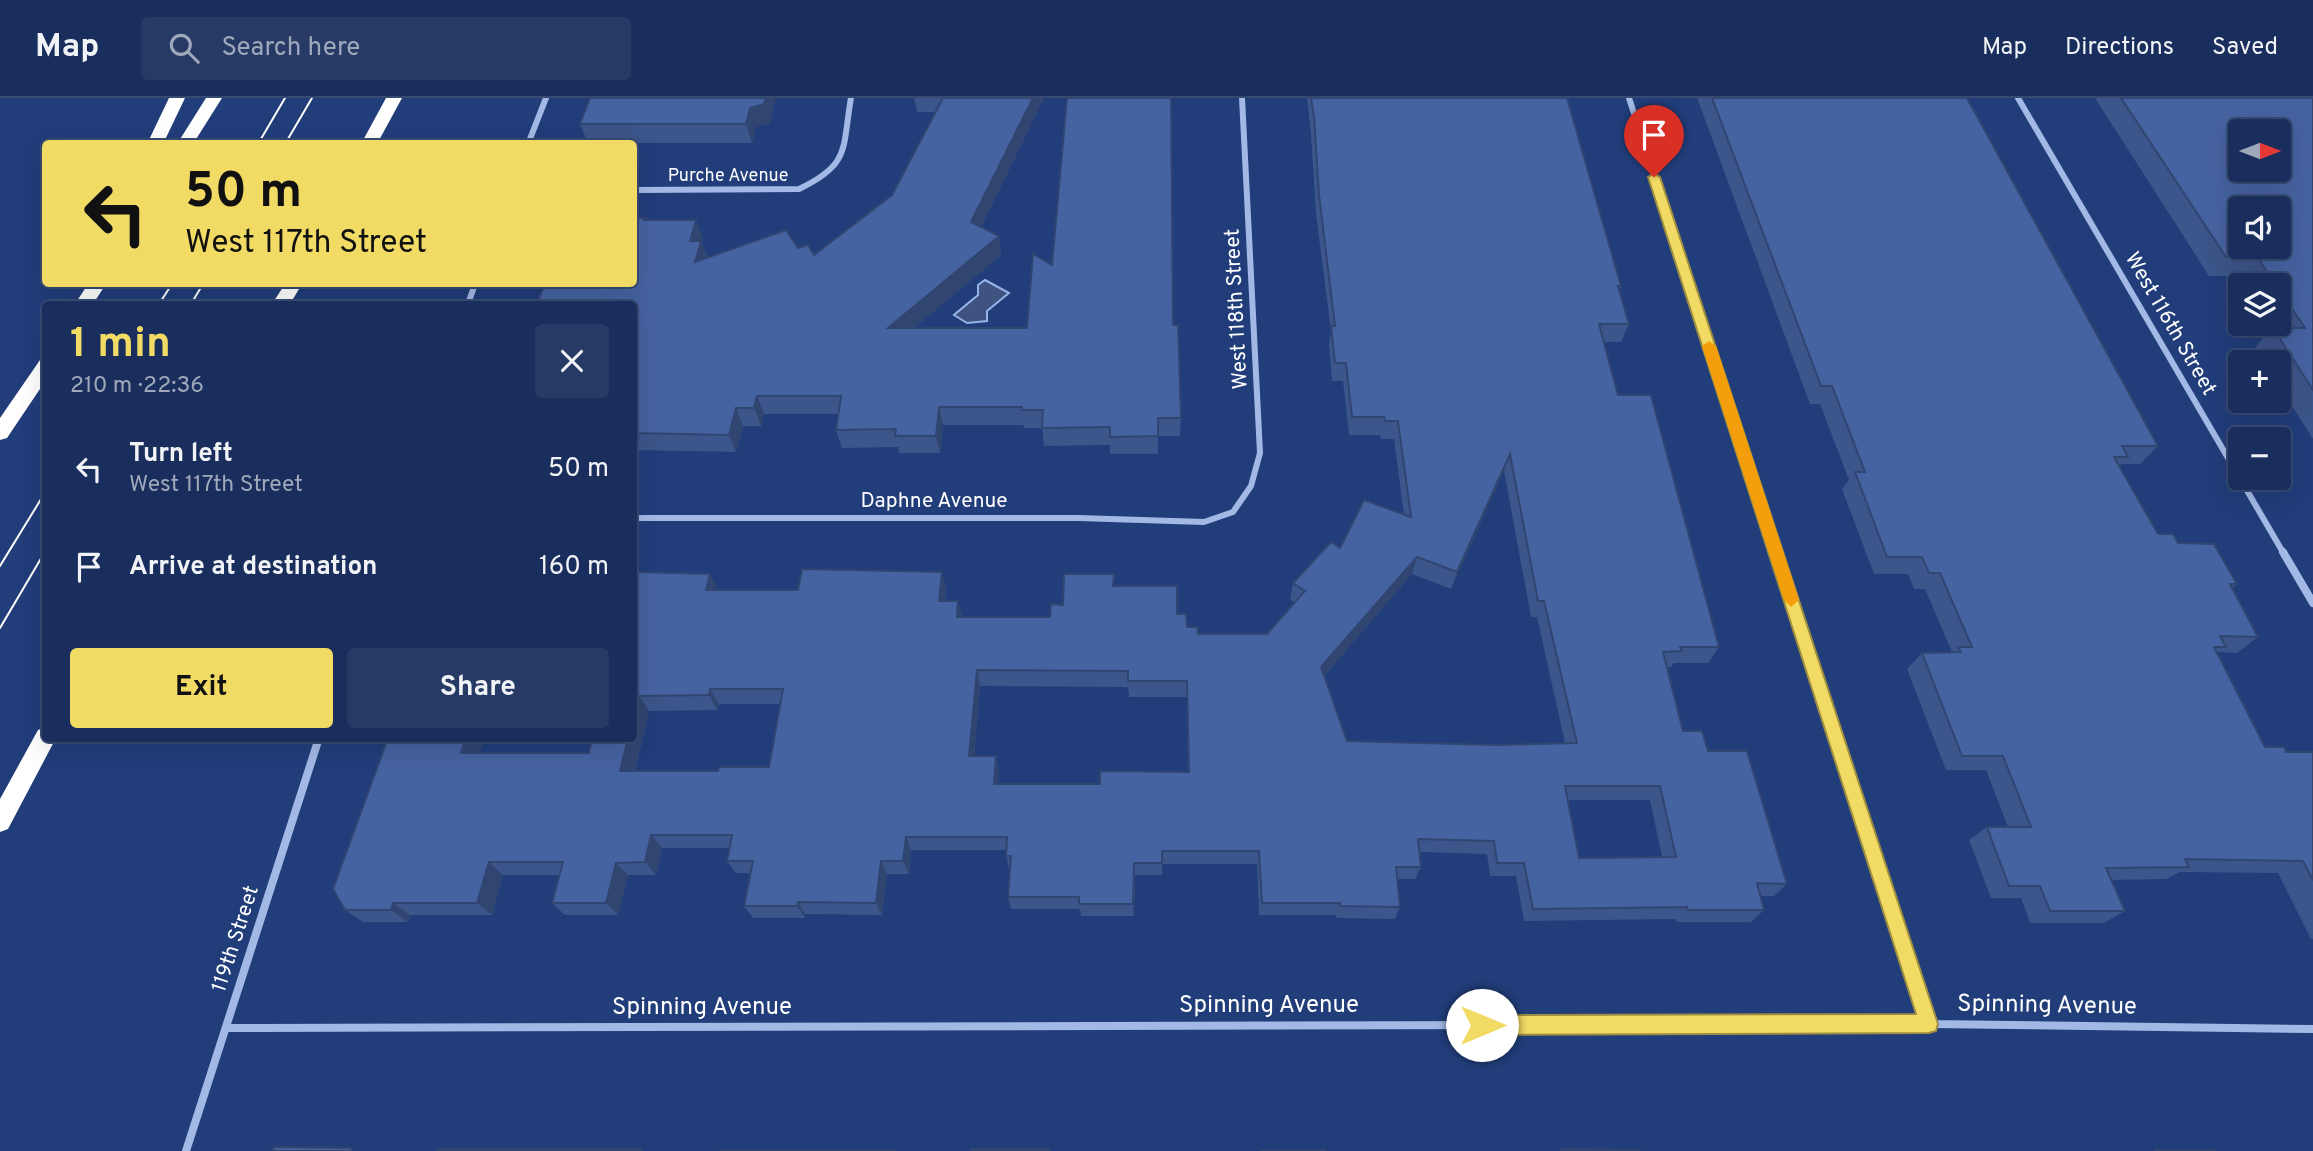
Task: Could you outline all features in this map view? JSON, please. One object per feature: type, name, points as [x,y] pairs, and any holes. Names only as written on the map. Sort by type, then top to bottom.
[{"type":"highway","points":[[157,140],[177,98]]},
{"type":"highway","points":[[188,140],[214,98]]},
{"type":"highway","points":[[371,140],[394,98]]},
{"type":"highway","points":[[0,433],[42,371]]},
{"type":"highway","points":[[0,821],[43,742]]},
{"type":"street","points":[[530,140],[546,98]]},
{"type":"street","name":"Purche Avenue","points":[[637,190],[799,189],[821,180],[839,165],[845,144],[851,98]]},
{"type":"street","name":"West 118th Street","points":[[1233,512],[1251,486],[1260,453],[1242,98]]},
{"type":"street","points":[[1629,98],[1929,1024]]},
{"type":"street","name":"West 116th Street","points":[[2018,98],[2313,603]]},
{"type":"street","name":"Daphne Avenue","points":[[637,517],[1065,518],[1204,522],[1233,512]]},
{"type":"street","name":"119th Street","points":[[186,1151],[318,742]]},
{"type":"street","name":"Spinning Avenue","points":[[226,1028],[1929,1024],[2313,1029]]},
{"type":"water","points":[[985,280],[1009,293],[987,311],[987,321],[967,323],[954,315],[978,295],[978,285]]},
{"type":"building","points":[[590,98],[766,98],[764,104],[750,108],[746,124],[580,124]]},
{"type":"building","points":[[943,98],[1033,98],[971,222],[999,236],[888,328],[1027,328],[1033,254],[1052,265],[1067,98],[1171,98],[1173,325],[1178,325],[1181,418],[1158,418],[1158,436],[1110,437],[1110,427],[1042,428],[1043,410],[1022,410],[1022,407],[939,407],[936,436],[895,436],[896,429],[836,430],[841,396],[757,396],[754,408],[736,408],[729,435],[637,433],[637,301],[537,301],[544,287],[637,287],[637,218],[696,220],[690,241],[701,241],[695,262],[786,230],[798,248],[808,245],[814,255],[892,195]]},
{"type":"building","points":[[1311,98],[1567,98],[1621,286],[1618,286],[1629,324],[1599,324],[1618,395],[1651,395],[1719,647],[1680,647],[1682,651],[1663,652],[1683,731],[1702,731],[1708,751],[1747,751],[1787,884],[1757,883],[1764,910],[1688,910],[1687,907],[1533,909],[1524,863],[1497,863],[1494,841],[1418,839],[1421,867],[1396,867],[1400,907],[1340,906],[1340,903],[1262,903],[1259,851],[1162,851],[1162,863],[1134,863],[1133,904],[1079,904],[1079,897],[1008,897],[1011,856],[1006,856],[1007,837],[906,837],[903,861],[881,861],[876,903],[798,902],[797,906],[744,906],[753,861],[727,861],[732,835],[651,835],[645,862],[616,863],[606,903],[552,903],[563,862],[489,862],[477,903],[393,903],[391,910],[345,910],[333,889],[387,742],[465,742],[461,753],[589,753],[591,742],[627,742],[620,771],[718,771],[719,767],[769,767],[783,689],[710,689],[709,695],[639,696],[637,705],[637,572],[710,574],[706,590],[798,590],[802,569],[942,572],[939,601],[958,601],[957,617],[1050,617],[1051,604],[1063,605],[1064,574],[1114,574],[1113,586],[1177,586],[1177,614],[1186,614],[1187,627],[1197,627],[1198,634],[1267,634],[1305,591],[1293,583],[1331,542],[1340,548],[1364,500],[1411,517],[1398,421],[1385,421],[1384,417],[1352,417],[1346,363],[1335,363],[1331,326],[1335,326],[1319,195]],"holes":[[[1510,454],[1538,601],[1544,601],[1577,743],[1496,745],[1347,741],[1321,667],[1417,557],[1457,572]],[[977,670],[1128,671],[1128,681],[1187,681],[1189,772],[1100,771],[1100,784],[994,784],[996,756],[969,756]],[[1565,786],[1660,786],[1676,857],[1579,858]]]},
{"type":"building","points":[[1712,98],[1967,98],[2158,446],[2122,446],[2128,457],[2114,457],[2158,534],[2173,534],[2178,543],[2214,544],[2237,584],[2230,584],[2258,637],[2220,636],[2226,647],[2214,647],[2265,747],[2284,747],[2286,752],[2313,752],[2313,880],[2303,861],[2185,859],[2189,867],[2106,868],[2125,911],[2050,911],[2040,886],[2009,886],[1987,827],[2031,827],[2003,756],[1962,756],[1922,653],[1961,652],[1958,647],[1972,647],[1940,573],[1929,573],[1922,557],[1887,557],[1855,472],[1865,472],[1832,386],[1821,386]]},
{"type":"building","points":[[2121,98],[2313,98],[2313,390],[2291,356],[2291,350],[2287,350],[2278,336],[2291,336],[2291,328],[2305,328],[2291,307],[2291,273],[2268,273],[2258,259],[2291,259],[2291,196],[2228,196],[2228,257]]},
{"type":"building","points":[[274,1147],[352,1148],[351,1151],[272,1151]]},
{"type":"building","points":[[641,1149],[641,1151],[438,1151]]},
{"type":"building","points":[[1049,1149],[1049,1151],[971,1151]]},
{"type":"building","points":[[720,1150],[896,1150],[720,1151]]},
{"type":"building","points":[[1325,1150],[1325,1151],[1260,1151]]},
{"type":"building","points":[[1640,1150],[1640,1151],[1562,1151]]},
{"type":"building","points":[[2214,1150],[2214,1151],[2155,1151]]},
{"type":"tram line","points":[[260,140],[285,98]]},
{"type":"tram line","points":[[287,140],[312,98]]},
{"type":"tram line","points":[[161,301],[170,287]]},
{"type":"tram line","points":[[193,301],[201,287]]},
{"type":"tram line","points":[[0,566],[42,498]]},
{"type":"tram line","points":[[0,628],[42,557]]},
{"type":"slow traffic","points":[[1709,346],[1791,600]]},
{"type":"route","points":[[1482,1025],[1929,1024],[1654,177]]}]
